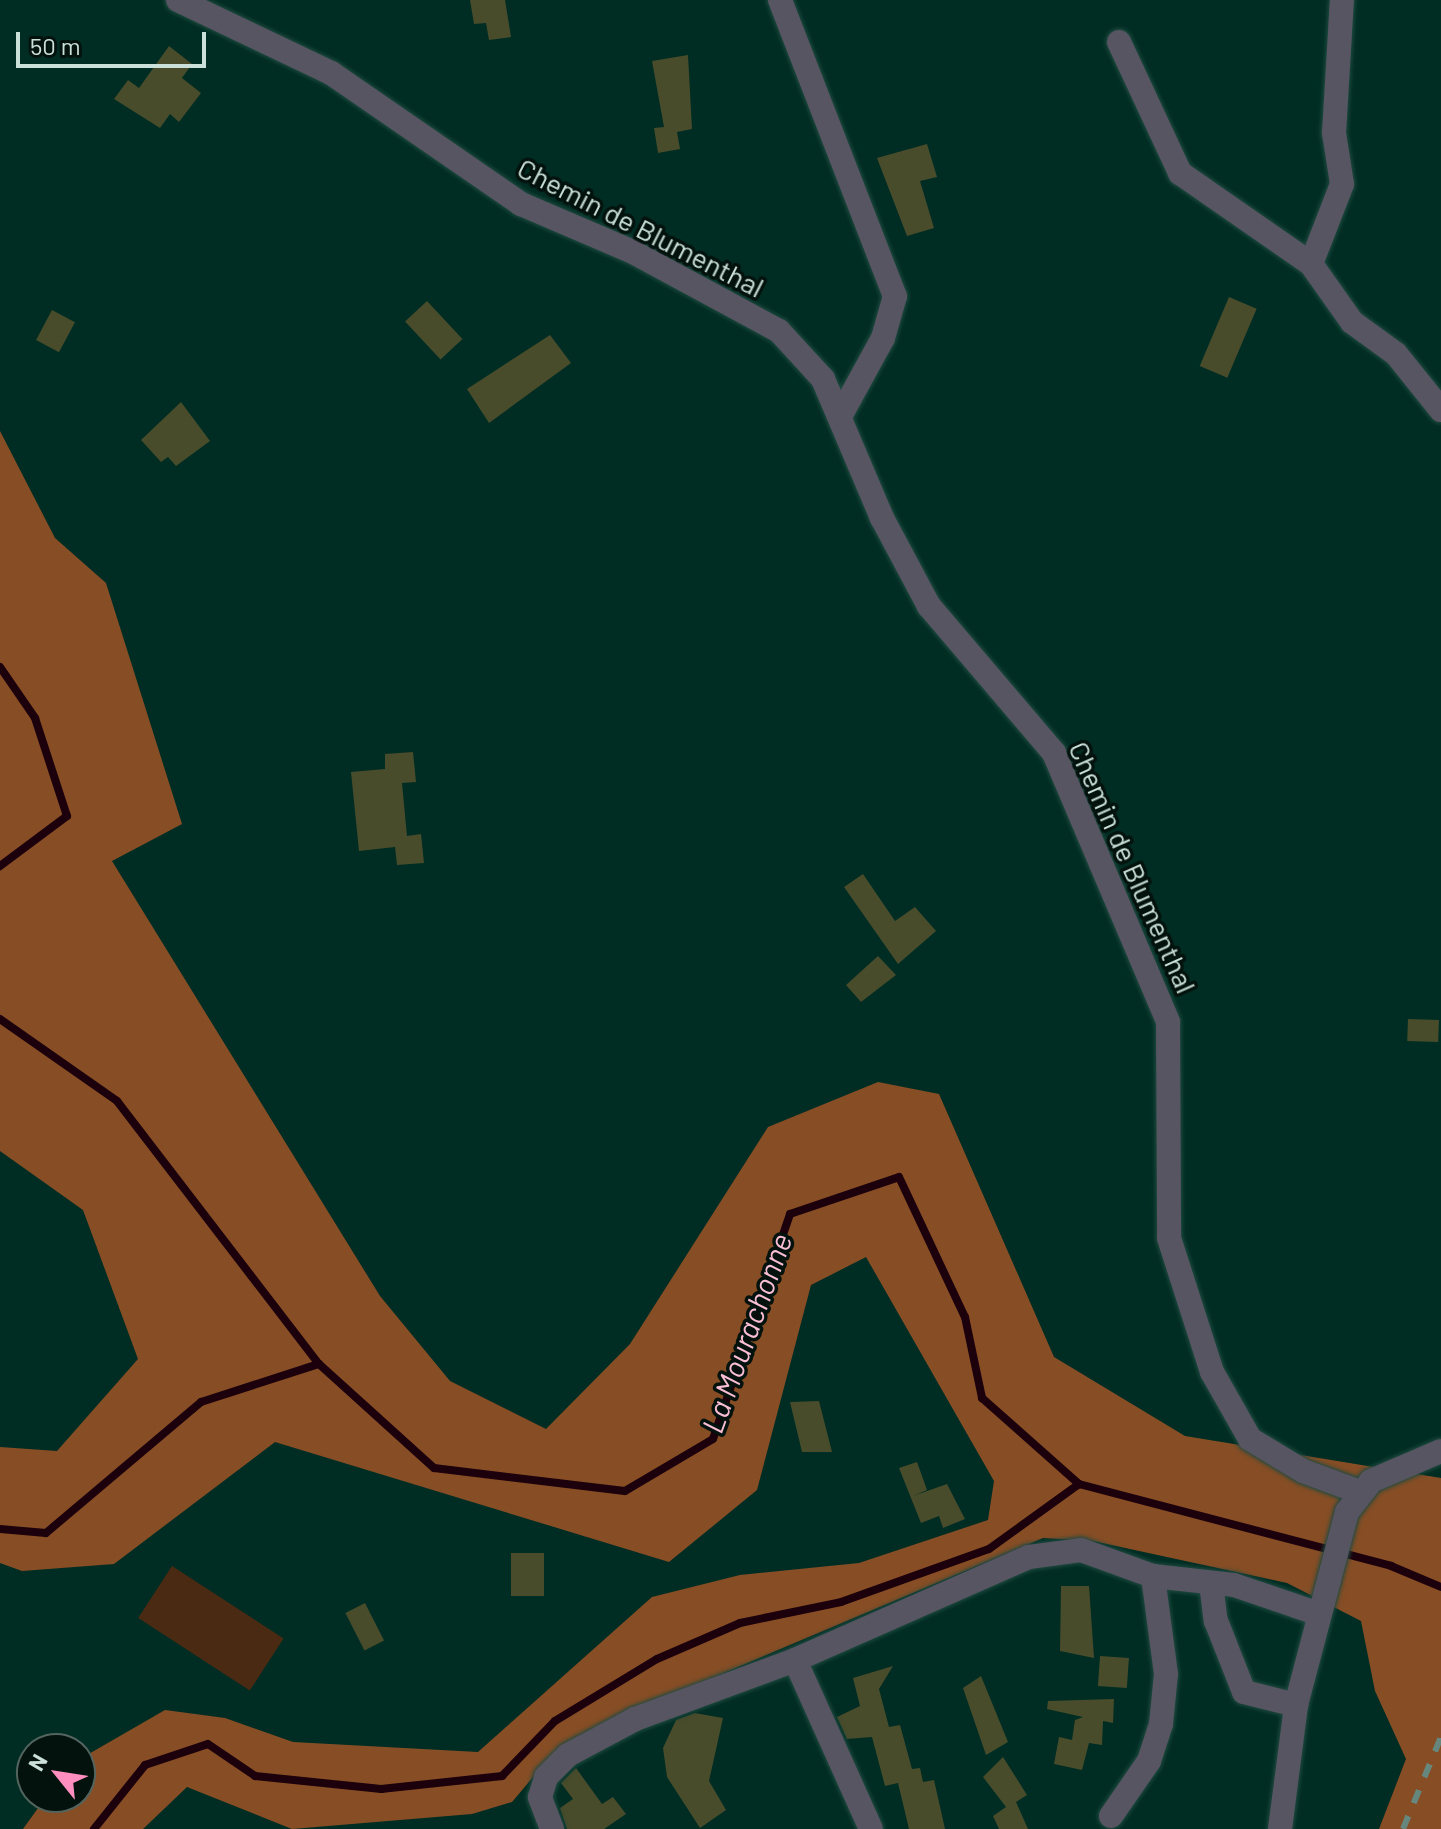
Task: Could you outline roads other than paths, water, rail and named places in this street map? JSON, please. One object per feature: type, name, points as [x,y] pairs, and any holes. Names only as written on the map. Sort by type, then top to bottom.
[{"type":"street","name":"Chemin de Blumenthal","points":[[178,0],[331,73],[521,204],[633,252],[779,331],[823,379],[842,413],[882,518],[929,606],[1054,753],[1168,1022],[1169,1238],[1212,1372],[1250,1439],[1352,1502]]},
{"type":"street","points":[[780,0],[895,296],[883,338],[842,413]]},
{"type":"street","points":[[1311,264],[1342,184],[1334,133],[1342,0]]},
{"type":"street","points":[[1119,42],[1180,173],[1311,264],[1352,322],[1396,354],[1441,410]]},
{"type":"street","points":[[1280,1829],[1296,1705],[1352,1502],[1441,1451]]},
{"type":"street","points":[[552,1829],[540,1797],[546,1777],[568,1755],[735,1676],[795,1660],[1029,1557],[1081,1550],[1153,1576],[1211,1583],[1319,1614]]},
{"type":"street","points":[[1111,1816],[1149,1761],[1161,1724],[1166,1674],[1153,1576]]},
{"type":"street","points":[[1211,1583],[1216,1621],[1244,1692],[1296,1705]]},
{"type":"street","points":[[795,1660],[871,1829]]},
{"type":"waterway","name":"La Mourachonne","points":[[0,667],[35,718],[67,816],[0,866]]},
{"type":"waterway","name":"La Mourachonne","points":[[0,1019],[117,1101],[319,1364],[434,1468],[625,1491],[713,1439],[790,1214],[899,1177],[965,1317],[982,1398],[1079,1484],[1391,1566],[1441,1587]]},
{"type":"waterway","points":[[0,1529],[46,1533],[201,1402],[319,1364]]},
{"type":"waterway","points":[[94,1829],[145,1765],[208,1744],[255,1776],[381,1789],[502,1776],[555,1721],[657,1659],[740,1623],[841,1602],[989,1549],[1079,1484]]},
{"type":"railway","points":[[1403,1829],[1441,1737]]}]
